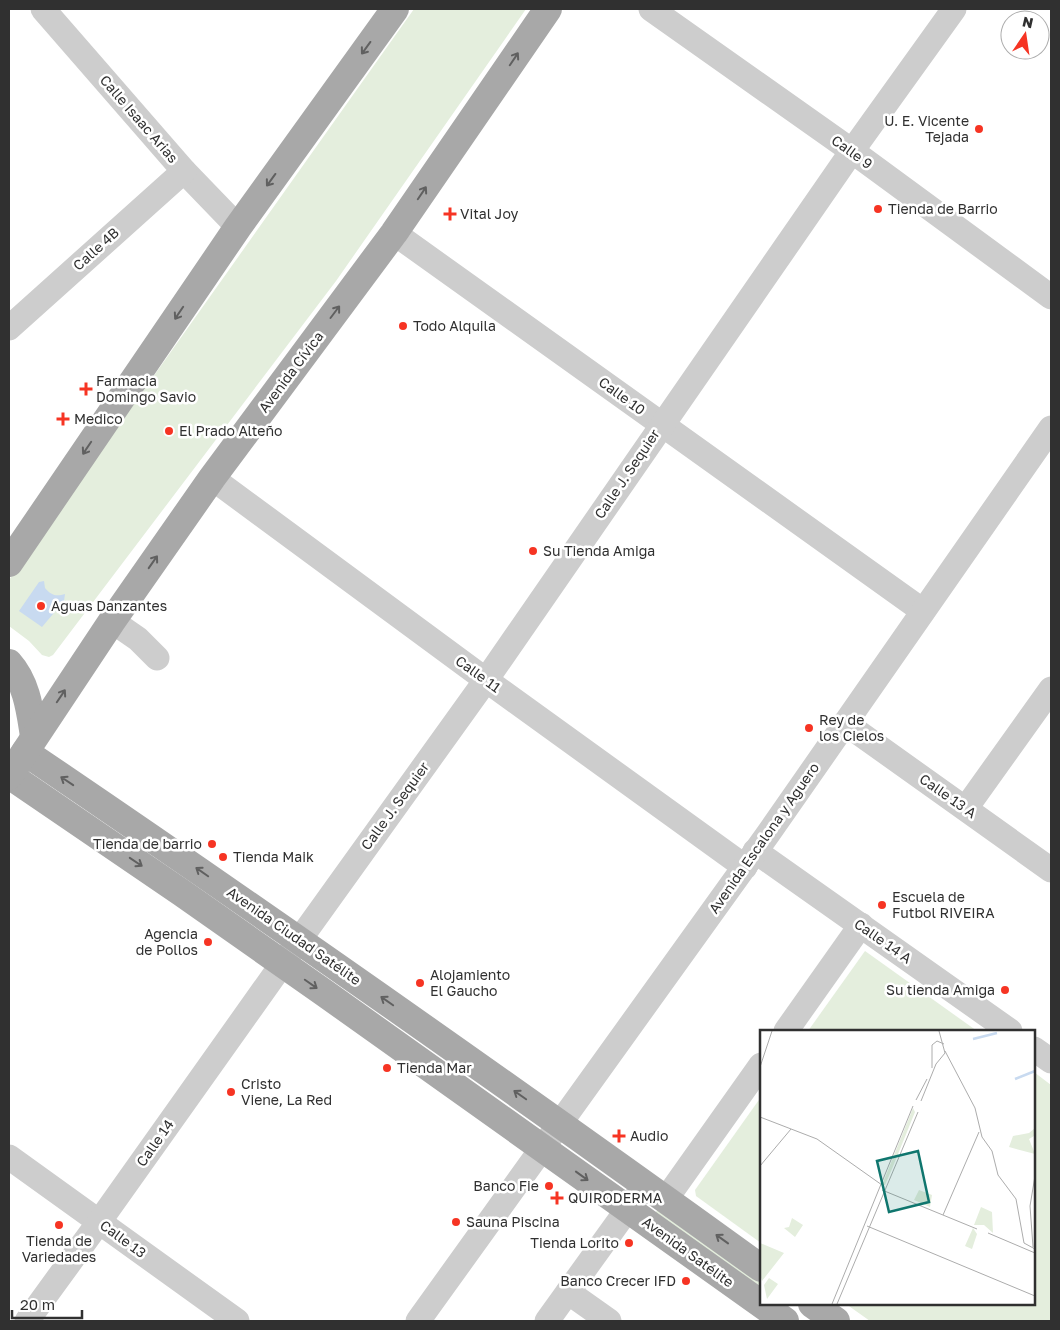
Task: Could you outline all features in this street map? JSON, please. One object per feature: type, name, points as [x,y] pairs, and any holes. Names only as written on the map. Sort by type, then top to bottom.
[{"type":"main road","points":[[9,562],[238,227],[395,9]]},
{"type":"main road","name":"Avenida Cívica","points":[[9,776],[112,621],[212,478],[394,233],[548,9]]},
{"type":"main road","points":[[9,663],[24,686],[30,744]]},
{"type":"main road","name":"Avenida Ciudad Satélite","points":[[30,744],[178,855],[300,939],[560,1124]]},
{"type":"main road","name":"Avenida Ciudad Satélite","points":[[9,776],[182,893],[542,1147]]},
{"type":"main road","points":[[560,1124],[760,1267]]},
{"type":"main road","name":"Avenida Satélite","points":[[542,1147],[760,1303]]},
{"type":"main road","name":"Avenida Satélite","points":[[763,1305],[785,1321]]},
{"type":"main road","points":[[813,1305],[836,1321]]},
{"type":"street","name":"Calle Isaac Arias","points":[[43,9],[184,171],[238,227]]},
{"type":"street","name":"Calle 9","points":[[651,9],[852,151],[1051,297]]},
{"type":"street","name":"Calle J. Sequier","points":[[282,964],[486,680],[852,151],[954,9]]},
{"type":"street","name":"Calle 4B","points":[[9,328],[184,171]]},
{"type":"street","name":"Calle 10","points":[[394,233],[923,611]]},
{"type":"street","name":"Avenida Escalona y Aguero","points":[[542,1147],[750,859],[1051,428]]},
{"type":"street","name":"Calle 11","points":[[212,478],[486,680],[750,859]]},
{"type":"street","points":[[112,621],[138,639],[157,658]]},
{"type":"street","points":[[966,808],[1051,689]]},
{"type":"street","name":"Calle 13 A","points":[[845,724],[1051,870]]},
{"type":"street","name":"Calle 14 A","points":[[750,859],[861,925],[1009,1030]]},
{"type":"street","points":[[787,1030],[861,925]]},
{"type":"street","name":"Calle 14","points":[[27,1321],[282,964]]},
{"type":"street","points":[[1035,1050],[1051,1061]]},
{"type":"street","points":[[547,1321],[628,1208],[655,1192],[760,1066]]},
{"type":"street","points":[[418,1321],[542,1147]]},
{"type":"street","name":"Calle 13","points":[[9,1157],[237,1321]]},
{"type":"street","points":[[568,1292],[609,1321]]},
{"type":"green space","name":"El Prado Alteño","points":[[414,9],[526,9],[336,281],[53,655],[49,657],[42,655],[29,641],[9,626],[9,580]]},
{"type":"green space","points":[[865,951],[976,1030],[809,1030]]},
{"type":"green space","points":[[1035,1073],[1051,1085],[1051,1321],[870,1321],[847,1305],[1035,1305]]},
{"type":"green space","points":[[760,1098],[760,1242],[696,1196],[695,1190]]},
{"type":"green space","points":[[659,1208],[760,1281],[760,1289],[655,1213]]},
{"type":"water","name":"Aguas Danzantes","points":[[44,581],[45,588],[52,594],[65,594],[64,601],[42,627],[19,611],[39,582]]},
{"type":"place","name":"U. E. Vicente Tejada","points":[[979,129]]},
{"type":"place","name":"Tienda de Barrio","points":[[878,209]]},
{"type":"place","name":"Vital Joy","points":[[450,214]]},
{"type":"place","name":"Todo Alquila","points":[[403,326]]},
{"type":"place","name":"Farmacia Domingo Savio","points":[[86,389]]},
{"type":"place","name":"Medico","points":[[63,419]]},
{"type":"place","name":"El Prado Alteño","points":[[169,431]]},
{"type":"place","name":"Su Tienda Amiga","points":[[533,551]]},
{"type":"place","name":"Aguas Danzantes","points":[[41,606]]},
{"type":"place","name":"Rey de los Cielos","points":[[809,728]]},
{"type":"place","name":"Tienda de barrio","points":[[212,844]]},
{"type":"place","name":"Tienda Maik","points":[[223,857]]},
{"type":"place","name":"Escuela de Futbol RIVEIRA","points":[[882,905]]},
{"type":"place","name":"Agencia de Pollos","points":[[208,942]]},
{"type":"place","name":"Alojamiento El Gaucho","points":[[420,983]]},
{"type":"place","name":"Su tienda Amiga","points":[[1005,990]]},
{"type":"place","name":"Tienda Mar","points":[[387,1068]]},
{"type":"place","name":"Cristo Viene, La Red","points":[[231,1092]]},
{"type":"place","name":"Audio","points":[[619,1136]]},
{"type":"place","name":"Banco Fie","points":[[549,1186]]},
{"type":"place","name":"QUIRODERMA","points":[[557,1198]]},
{"type":"place","name":"Sauna Piscina","points":[[456,1222]]},
{"type":"place","name":"Tienda de Variedades","points":[[59,1225]]},
{"type":"place","name":"Tienda Lorito","points":[[629,1243]]},
{"type":"place","name":"Banco Crecer IFD","points":[[686,1281]]}]
